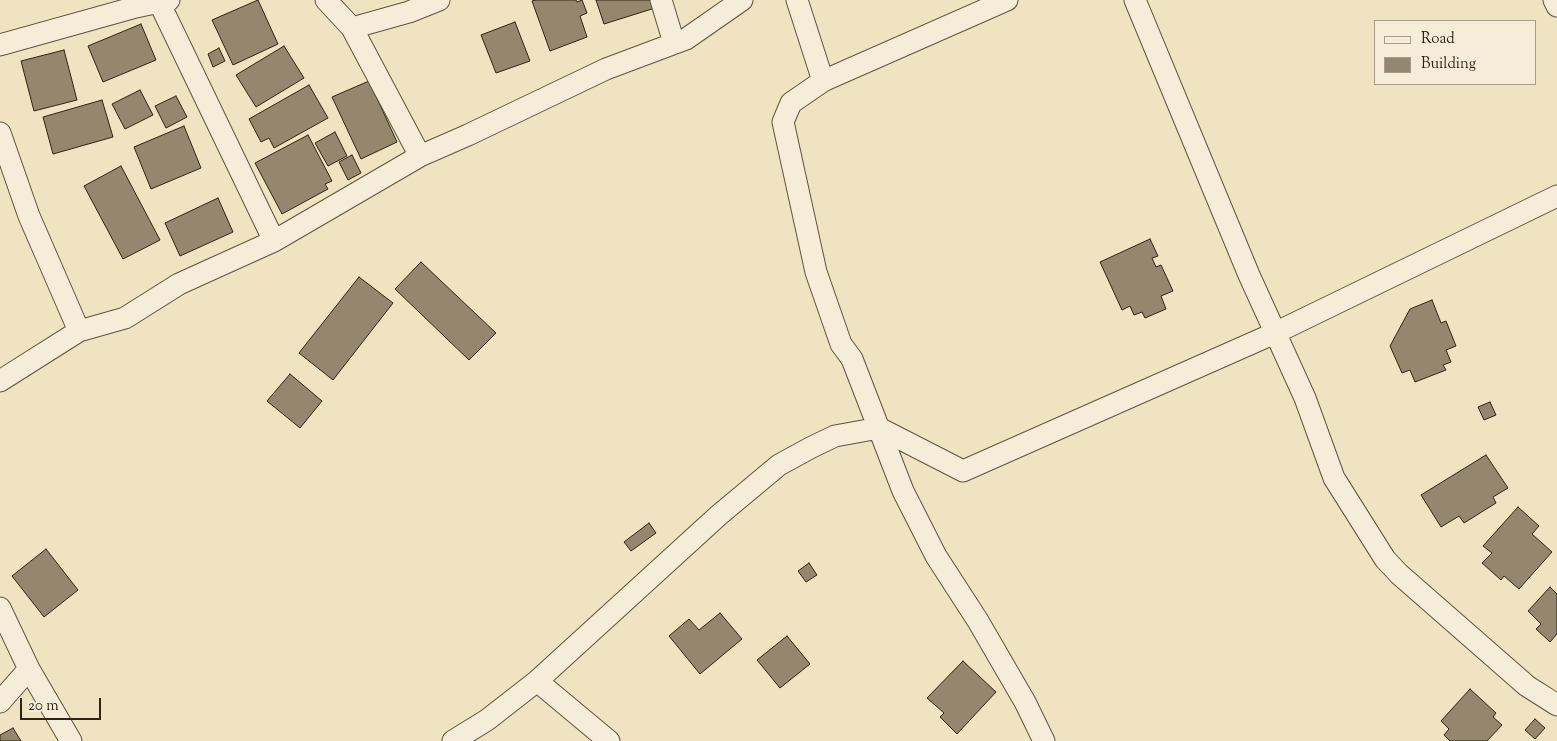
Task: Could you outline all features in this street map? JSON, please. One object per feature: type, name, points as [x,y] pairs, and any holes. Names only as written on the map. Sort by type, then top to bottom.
[{"type":"street","points":[[326,0],[352,28],[420,156]]},
{"type":"street","points":[[352,28],[409,12],[439,0]]},
{"type":"street","points":[[661,0],[674,43]]},
{"type":"street","points":[[0,380],[79,331],[125,318],[179,284],[274,241],[420,156],[468,136],[606,69],[686,39],[742,0]]},
{"type":"street","points":[[797,0],[823,81]]},
{"type":"street","points":[[1007,0],[823,81],[792,104],[783,122],[816,272],[841,344],[852,358],[903,491],[936,556],[978,621],[1025,702],[1044,741]]},
{"type":"street","points":[[1135,0],[1246,265],[1305,398],[1334,478],[1385,559],[1399,574],[1527,686],[1557,705]]},
{"type":"street","points":[[1554,0],[1557,6]]},
{"type":"street","points":[[0,46],[136,7],[164,1],[274,241]]},
{"type":"street","points":[[0,133],[29,216],[79,331]]},
{"type":"street","points":[[452,741],[487,720],[537,681],[719,515],[779,465],[812,447],[835,436],[879,428],[963,471],[1275,332],[1557,196]]},
{"type":"street","points":[[0,608],[29,669],[71,741]]},
{"type":"street","points":[[0,702],[29,669]]},
{"type":"street","points":[[537,681],[609,741]]},
{"type":"building","points":[[258,0],[278,44],[233,65],[212,20]]},
{"type":"building","points":[[576,0],[577,2],[582,0],[587,13],[580,16],[587,37],[550,51],[532,1]]},
{"type":"building","points":[[596,0],[653,0],[655,8],[604,24]]},
{"type":"building","points":[[515,22],[530,61],[496,73],[481,35]]},
{"type":"building","points":[[141,24],[156,60],[103,82],[88,46]]},
{"type":"building","points":[[284,46],[304,78],[256,107],[236,75]]},
{"type":"building","points":[[219,48],[225,61],[213,67],[208,54]]},
{"type":"building","points":[[64,50],[77,100],[34,111],[21,61]]},
{"type":"building","points":[[369,81],[397,142],[361,159],[332,97]]},
{"type":"building","points":[[309,85],[328,118],[274,148],[269,138],[261,142],[249,119]]},
{"type":"building","points":[[140,90],[153,115],[125,129],[112,104]]},
{"type":"building","points":[[176,96],[187,117],[166,128],[155,106]]},
{"type":"building","points":[[102,100],[113,137],[53,154],[43,117]]},
{"type":"building","points":[[184,126],[201,168],[151,189],[134,147]]},
{"type":"building","points":[[335,132],[347,156],[328,166],[315,143]]},
{"type":"building","points":[[308,135],[332,181],[325,184],[328,189],[282,214],[255,163]]},
{"type":"building","points":[[352,155],[361,173],[348,180],[339,162]]},
{"type":"building","points":[[121,166],[160,240],[123,259],[84,186]]},
{"type":"building","points":[[218,198],[233,232],[180,256],[165,223]]},
{"type":"building","points":[[1150,239],[1158,256],[1152,258],[1156,267],[1161,265],[1173,291],[1161,296],[1166,309],[1145,318],[1142,312],[1134,315],[1130,306],[1122,310],[1100,262]]},
{"type":"building","points":[[421,262],[496,333],[469,360],[395,289]]},
{"type":"building","points":[[359,277],[393,303],[333,380],[299,353]]},
{"type":"building","points":[[1432,300],[1441,323],[1446,321],[1456,346],[1446,350],[1451,362],[1443,365],[1446,370],[1415,382],[1410,370],[1402,373],[1390,346],[1410,309]]},
{"type":"building","points":[[290,374],[322,401],[300,428],[267,401]]},
{"type":"building","points":[[1490,402],[1496,415],[1484,420],[1478,407]]},
{"type":"building","points":[[1486,455],[1508,488],[1493,497],[1496,503],[1464,523],[1459,516],[1441,527],[1421,495]]},
{"type":"building","points":[[1518,507],[1539,526],[1532,534],[1552,552],[1519,589],[1504,576],[1501,580],[1482,563],[1492,553],[1483,546]]},
{"type":"building","points":[[649,523],[656,533],[631,551],[624,542]]},
{"type":"building","points":[[46,549],[78,590],[44,617],[12,576]]},
{"type":"building","points":[[809,563],[817,575],[806,582],[798,571]]},
{"type":"building","points":[[1550,587],[1557,594],[1557,634],[1550,642],[1536,629],[1541,624],[1528,611]]},
{"type":"building","points":[[720,613],[742,639],[700,674],[669,636],[689,619],[699,630]]},
{"type":"building","points":[[787,636],[810,664],[780,688],[757,660]]},
{"type":"building","points":[[963,661],[996,692],[957,734],[940,717],[944,713],[927,698]]},
{"type":"building","points":[[1470,689],[1496,713],[1493,717],[1502,725],[1487,741],[1450,741],[1444,735],[1449,729],[1441,721]]},
{"type":"building","points":[[1535,719],[1545,728],[1535,739],[1525,730]]},
{"type":"building","points":[[13,728],[21,741],[0,741],[0,735]]}]
